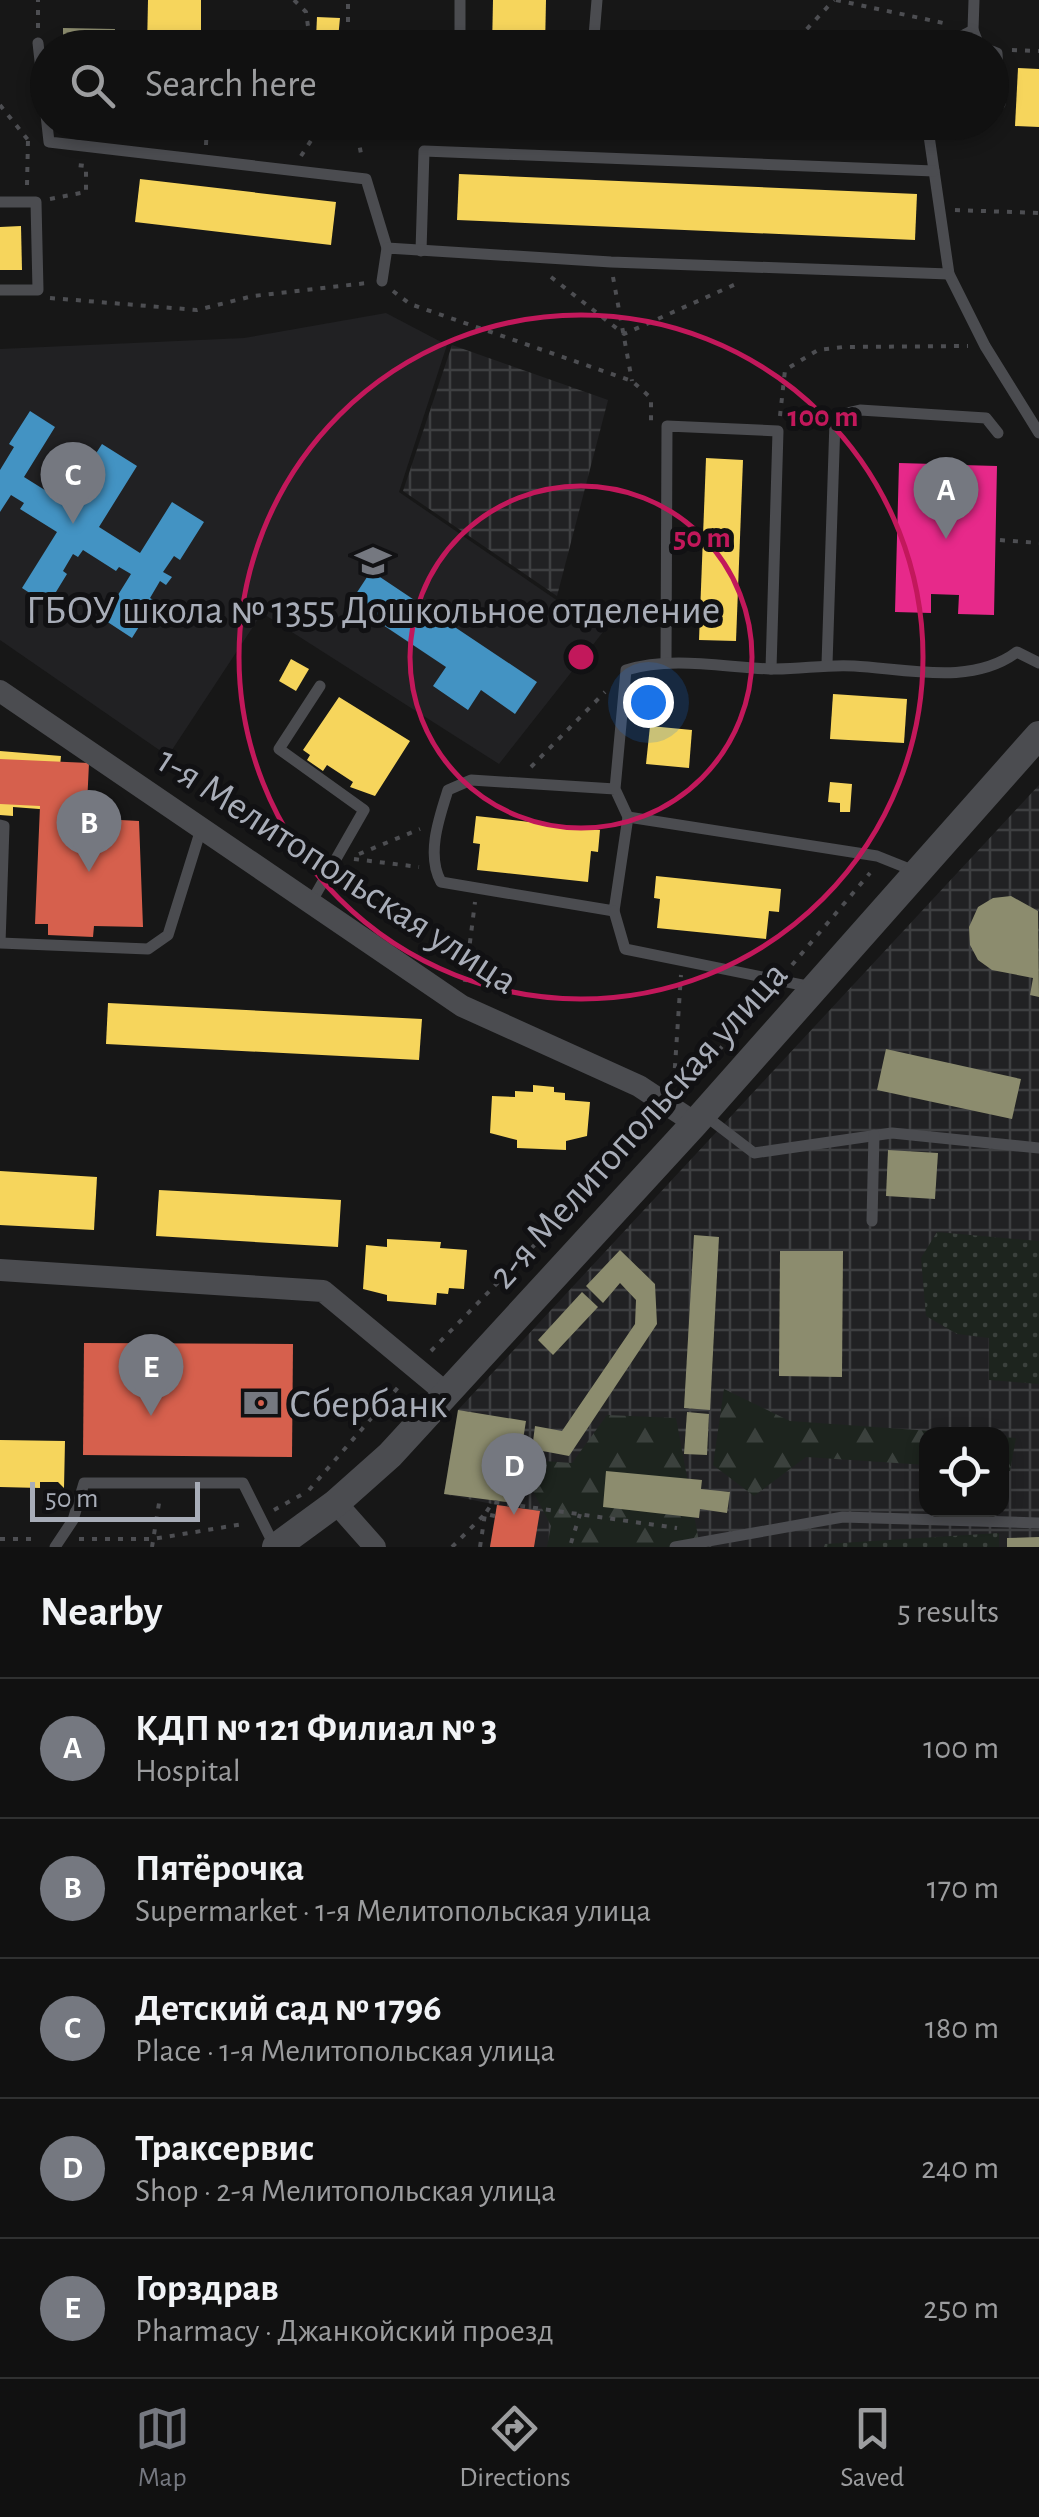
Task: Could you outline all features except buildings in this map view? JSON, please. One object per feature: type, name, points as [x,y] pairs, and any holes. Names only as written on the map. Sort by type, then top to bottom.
[{"type":"street","name":"1-я Мелитопольская улица","points":[[0,692],[202,826],[309,906],[462,1006],[639,1086],[699,1118]]},
{"type":"street","name":"2-я Мелитопольская улица","points":[[276,1547],[336,1503],[390,1455],[699,1118],[1039,735]]},
{"type":"street","points":[[0,1270],[323,1292],[447,1394]]},
{"type":"street","points":[[336,1503],[375,1547]]},
{"type":"lane","points":[[460,0],[460,30]]},
{"type":"lane","points":[[595,30],[597,0]]},
{"type":"lane","points":[[973,30],[974,0]]},
{"type":"lane","points":[[930,140],[949,274],[985,346],[1039,433]]},
{"type":"lane","points":[[49,142],[366,179],[387,248],[382,282]]},
{"type":"lane","points":[[420,251],[424,151],[934,172]]},
{"type":"lane","points":[[0,202],[31,202],[38,290],[0,290]]},
{"type":"lane","points":[[387,248],[768,270],[949,274]]},
{"type":"lane","points":[[826,664],[836,421],[852,410],[986,418],[998,432]]},
{"type":"lane","points":[[666,663],[667,426],[778,431],[771,669]]},
{"type":"lane","points":[[812,987],[625,949],[614,911],[628,818],[615,789],[626,670],[666,663],[771,669],[826,664],[970,672],[996,666],[1017,652],[1039,662]]},
{"type":"lane","points":[[309,906],[364,810],[279,749],[320,686]]},
{"type":"lane","points":[[614,911],[441,882],[434,869],[438,821],[448,790],[471,780],[615,789]]},
{"type":"lane","points":[[628,818],[876,856],[917,872]]},
{"type":"lane","points":[[0,825],[4,826],[0,943],[148,949],[168,934],[202,826]]},
{"type":"lane","points":[[699,1118],[754,1153],[874,1135],[959,1137],[1039,1148]]},
{"type":"lane","points":[[872,1221],[874,1135]]},
{"type":"lane","points":[[55,1547],[73,1520],[84,1484],[244,1483],[276,1547]]},
{"type":"lane","points":[[675,1547],[843,1517],[1039,1523]]},
{"type":"path","points":[[38,0],[38,30]]},
{"type":"path","points":[[294,0],[306,12],[308,30]]},
{"type":"path","points":[[348,0],[348,30]]},
{"type":"path","points":[[806,30],[835,0],[973,30]]},
{"type":"path","points":[[1009,48],[1039,51]]},
{"type":"path","points":[[0,105],[28,140],[31,202],[86,192],[86,166],[48,161],[49,142],[28,140]]},
{"type":"path","points":[[291,170],[311,140]]},
{"type":"path","points":[[358,140],[366,179]]},
{"type":"path","points":[[940,210],[1039,213]]},
{"type":"path","points":[[526,257],[624,334]]},
{"type":"path","points":[[611,262],[632,380]]},
{"type":"path","points":[[624,334],[768,270]]},
{"type":"path","points":[[38,290],[52,299],[197,310],[253,296],[382,282],[410,304],[632,380],[651,398]]},
{"type":"path","points":[[778,431],[785,370],[818,350],[985,346]]},
{"type":"path","points":[[1000,540],[1039,543]]},
{"type":"path","points":[[518,780],[626,670]]},
{"type":"path","points":[[434,869],[350,858],[438,821]]},
{"type":"path","points":[[462,1006],[476,890]]},
{"type":"path","points":[[672,1105],[682,961]]},
{"type":"path","points":[[153,1539],[224,1530],[261,1517],[307,1492],[414,1369],[557,1222]]},
{"type":"path","points":[[152,1547],[162,1483]]},
{"type":"path","points":[[452,1547],[494,1502],[732,1536]]},
{"type":"path","points":[[485,1514],[495,1516]]},
{"type":"path","points":[[480,1547],[485,1514]]},
{"type":"path","points":[[571,1544],[580,1514]]},
{"type":"shaded area","points":[[386,313],[447,345],[399,492],[603,632],[499,764],[262,613],[168,756],[0,640],[0,349],[244,338]]},
{"type":"shaded area","points":[[452,345],[608,400],[557,596],[403,491]]},
{"type":"shaded area","points":[[1039,785],[1039,1547],[490,1547],[497,1505],[444,1494],[458,1410]]},
{"type":"green space","points":[[937,1232],[1039,1241],[1039,1384],[989,1380],[989,1338],[957,1334],[926,1316],[921,1258]]},
{"type":"green space","points":[[724,1389],[790,1421],[919,1430],[919,1465],[806,1457],[754,1496],[713,1465]]},
{"type":"green space","points":[[607,1415],[676,1418],[700,1547],[547,1547],[551,1526],[533,1491],[544,1461],[572,1463]]},
{"type":"green space","points":[[1009,1438],[1016,1438],[1010,1471]]},
{"type":"green space","points":[[999,1533],[999,1547],[824,1547],[825,1544]]},
{"type":"place","name":"Детский сад № 1796","points":[[73,524]]},
{"type":"place","name":"КДП № 121 Филиал № 3","points":[[946,539]]},
{"type":"place","name":"ГБОУ школа № 1355 Дошкольное отделение","points":[[373,561]]},
{"type":"place","name":"Пятёрочка","points":[[89,872]]},
{"type":"place","name":"Сбербанк","points":[[261,1403]]},
{"type":"place","name":"Горздрав","points":[[151,1416]]},
{"type":"place","name":"Траксервис","points":[[514,1515]]}]
